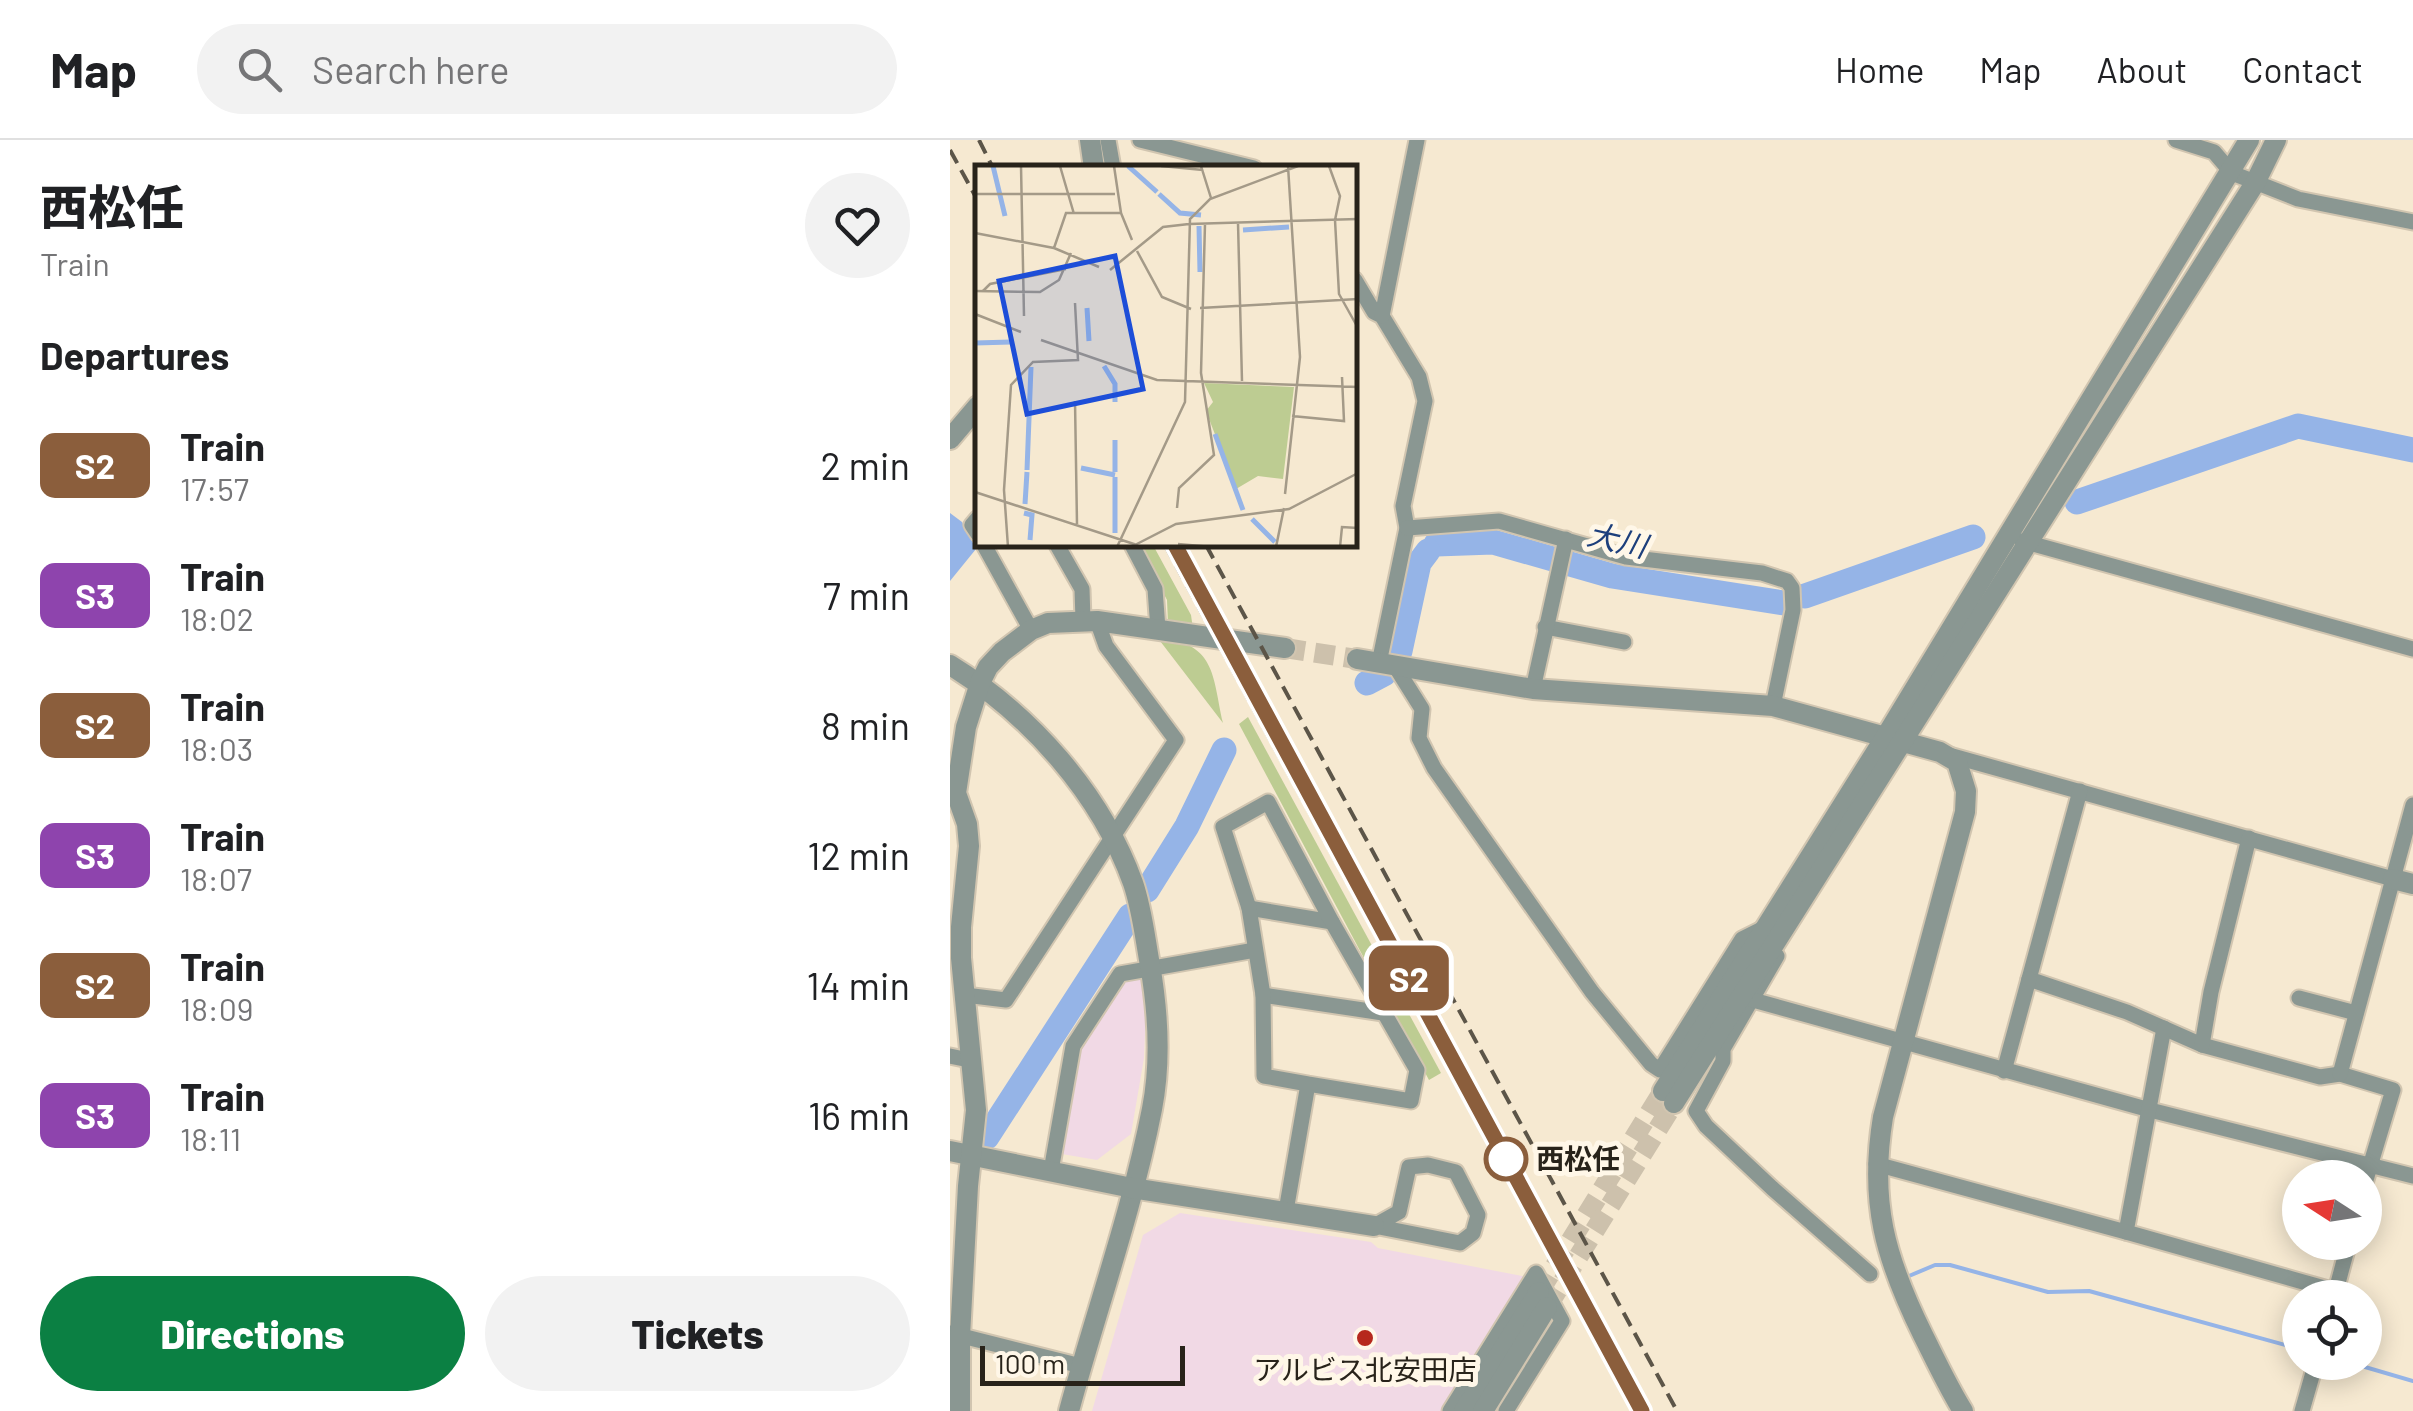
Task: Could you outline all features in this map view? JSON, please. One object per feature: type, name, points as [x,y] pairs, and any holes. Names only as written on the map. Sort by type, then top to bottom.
[{"type":"street","points":[[1090,140],[1094,165]]},
{"type":"street","points":[[1108,140],[1112,165]]},
{"type":"street","points":[[1140,140],[1242,165]]},
{"type":"street","points":[[1382,316],[1417,140]]},
{"type":"street","points":[[2176,140],[2214,152],[2232,173],[2298,199],[2413,222]]},
{"type":"street","points":[[1666,1088],[1895,739],[2249,140]]},
{"type":"street","points":[[2016,540],[2255,184],[2276,140]]},
{"type":"street","points":[[1358,285],[1374,312],[1382,316],[1418,377],[1426,401],[1403,506],[1407,528],[1387,664],[1422,710],[1419,738],[1434,768],[1592,992],[1666,1088]]},
{"type":"street","points":[[950,439],[975,410]]},
{"type":"street","points":[[1407,528],[1499,521],[1563,546],[1787,580],[1792,588],[1793,610],[1773,706]]},
{"type":"street","points":[[2016,540],[2413,650]]},
{"type":"street","points":[[1533,689],[1563,546]]},
{"type":"street","points":[[986,548],[1031,630]]},
{"type":"street","points":[[965,995],[1006,1000],[1176,740],[1090,621],[1082,589],[1059,548]]},
{"type":"street","points":[[1134,548],[1155,589],[1158,629]]},
{"type":"street","points":[[960,1411],[955,1335],[960,1152],[976,1110],[959,1058],[965,995],[956,908],[970,846],[967,824],[953,792],[966,727],[980,684],[1002,652],[1031,630],[1048,623],[1090,621],[1286,648]]},
{"type":"street","points":[[1545,627],[1624,642]]},
{"type":"street","points":[[1356,659],[1533,689],[1773,706],[2403,881]]},
{"type":"street","points":[[950,665],[1021,717],[1078,782],[1134,886],[1158,1010],[1153,1106],[1069,1411]]},
{"type":"street","points":[[1940,752],[1957,762],[1964,776],[1965,812],[1883,1117],[1876,1164],[1882,1235],[1891,1265],[1963,1411]]},
{"type":"street","points":[[2004,1071],[2080,791]]},
{"type":"street","points":[[1268,802],[1417,1070],[1411,1101],[1264,1076],[1263,994],[1249,908],[1224,827],[1268,802]]},
{"type":"street","points":[[2340,1074],[2356,1013],[2403,881],[2413,805]]},
{"type":"street","points":[[2202,1045],[2249,838]]},
{"type":"street","points":[[1249,908],[1332,922]]},
{"type":"street","points":[[1666,1088],[1742,939],[1772,930]]},
{"type":"street","points":[[1772,930],[1779,953],[1724,1048],[1723,1061],[1696,1111],[1706,1126],[1772,1188],[1870,1274]]},
{"type":"street","points":[[1051,1171],[1073,1046],[1120,974],[1256,950]]},
{"type":"street","points":[[2029,979],[2202,1045],[2320,1077],[2340,1074],[2392,1090],[2371,1160]]},
{"type":"street","points":[[1263,994],[1383,1013]]},
{"type":"street","points":[[2299,998],[2356,1013]]},
{"type":"street","points":[[1754,1000],[2317,1160]]},
{"type":"street","points":[[2126,1232],[2164,1028]]},
{"type":"street","points":[[1286,1211],[1308,1084]]},
{"type":"street","points":[[960,1152],[1132,1188],[1460,1242],[1473,1233],[1478,1215],[1456,1172],[1428,1165],[1409,1167],[1400,1212],[1374,1226]]},
{"type":"street","points":[[1876,1164],[2288,1280]]},
{"type":"street","points":[[2382,1175],[2413,1176]]},
{"type":"street","points":[[1450,1411],[1536,1273],[1562,1321],[1506,1411]]},
{"type":"street","points":[[1464,1411],[1543,1300],[1483,1411]]},
{"type":"street","points":[[955,1335],[1081,1366]]},
{"type":"street","points":[[2302,1411],[2311,1380]]},
{"type":"shaded area","points":[[1137,975],[1147,983],[1144,1058],[1131,1134],[1097,1160],[1062,1154],[1078,1053],[1126,978]]},
{"type":"shaded area","points":[[1180,1213],[1371,1242],[1378,1248],[1527,1277],[1446,1411],[1092,1411],[1143,1235]]},
{"type":"green space","points":[[1140,548],[1155,548],[1191,615],[1193,629],[1168,624],[1167,600]]},
{"type":"green space","points":[[1157,637],[1191,646],[1201,654],[1213,676],[1223,723]]},
{"type":"green space","points":[[1248,717],[1441,1073],[1429,1080],[1239,724]]},
{"type":"water","points":[[950,513],[962,522],[976,549],[950,581]]},
{"type":"waterway","name":"大川","points":[[2077,502],[2298,426],[2413,450]]},
{"type":"waterway","name":"大川","points":[[1805,596],[1973,537]]},
{"type":"waterway","name":"大川","points":[[1436,544],[1493,542],[1612,576],[1784,603]]},
{"type":"waterway","name":"大川","points":[[1400,651],[1419,563],[1428,551]]},
{"type":"waterway","name":"大川","points":[[1367,683],[1384,674]]},
{"type":"waterway","name":"大川","points":[[1147,890],[1187,826],[1224,750]]},
{"type":"waterway","name":"大川","points":[[987,1137],[1130,916]]},
{"type":"waterway","points":[[1909,1276],[1935,1265],[1950,1265],[2048,1292],[2089,1291],[2282,1344]]},
{"type":"waterway","points":[[2382,1372],[2413,1381]]},
{"type":"tunnel","points":[[1285,648],[1357,659]]},
{"type":"tunnel","points":[[1539,1292],[1663,1091]]},
{"type":"tunnel","points":[[1547,1307],[1674,1103]]},
{"type":"railway","points":[[979,140],[992,165]]},
{"type":"railway","points":[[950,150],[975,196]]},
{"type":"railway","points":[[1167,548],[1633,1411]]},
{"type":"railway","points":[[1208,548],[1677,1411]]},
{"type":"train","name":"S2","points":[[1177,548],[1642,1411]]},
{"type":"place","name":"西松任","points":[[1506,1159]]},
{"type":"place","name":"アルビス北安田店","points":[[1365,1338]]}]
